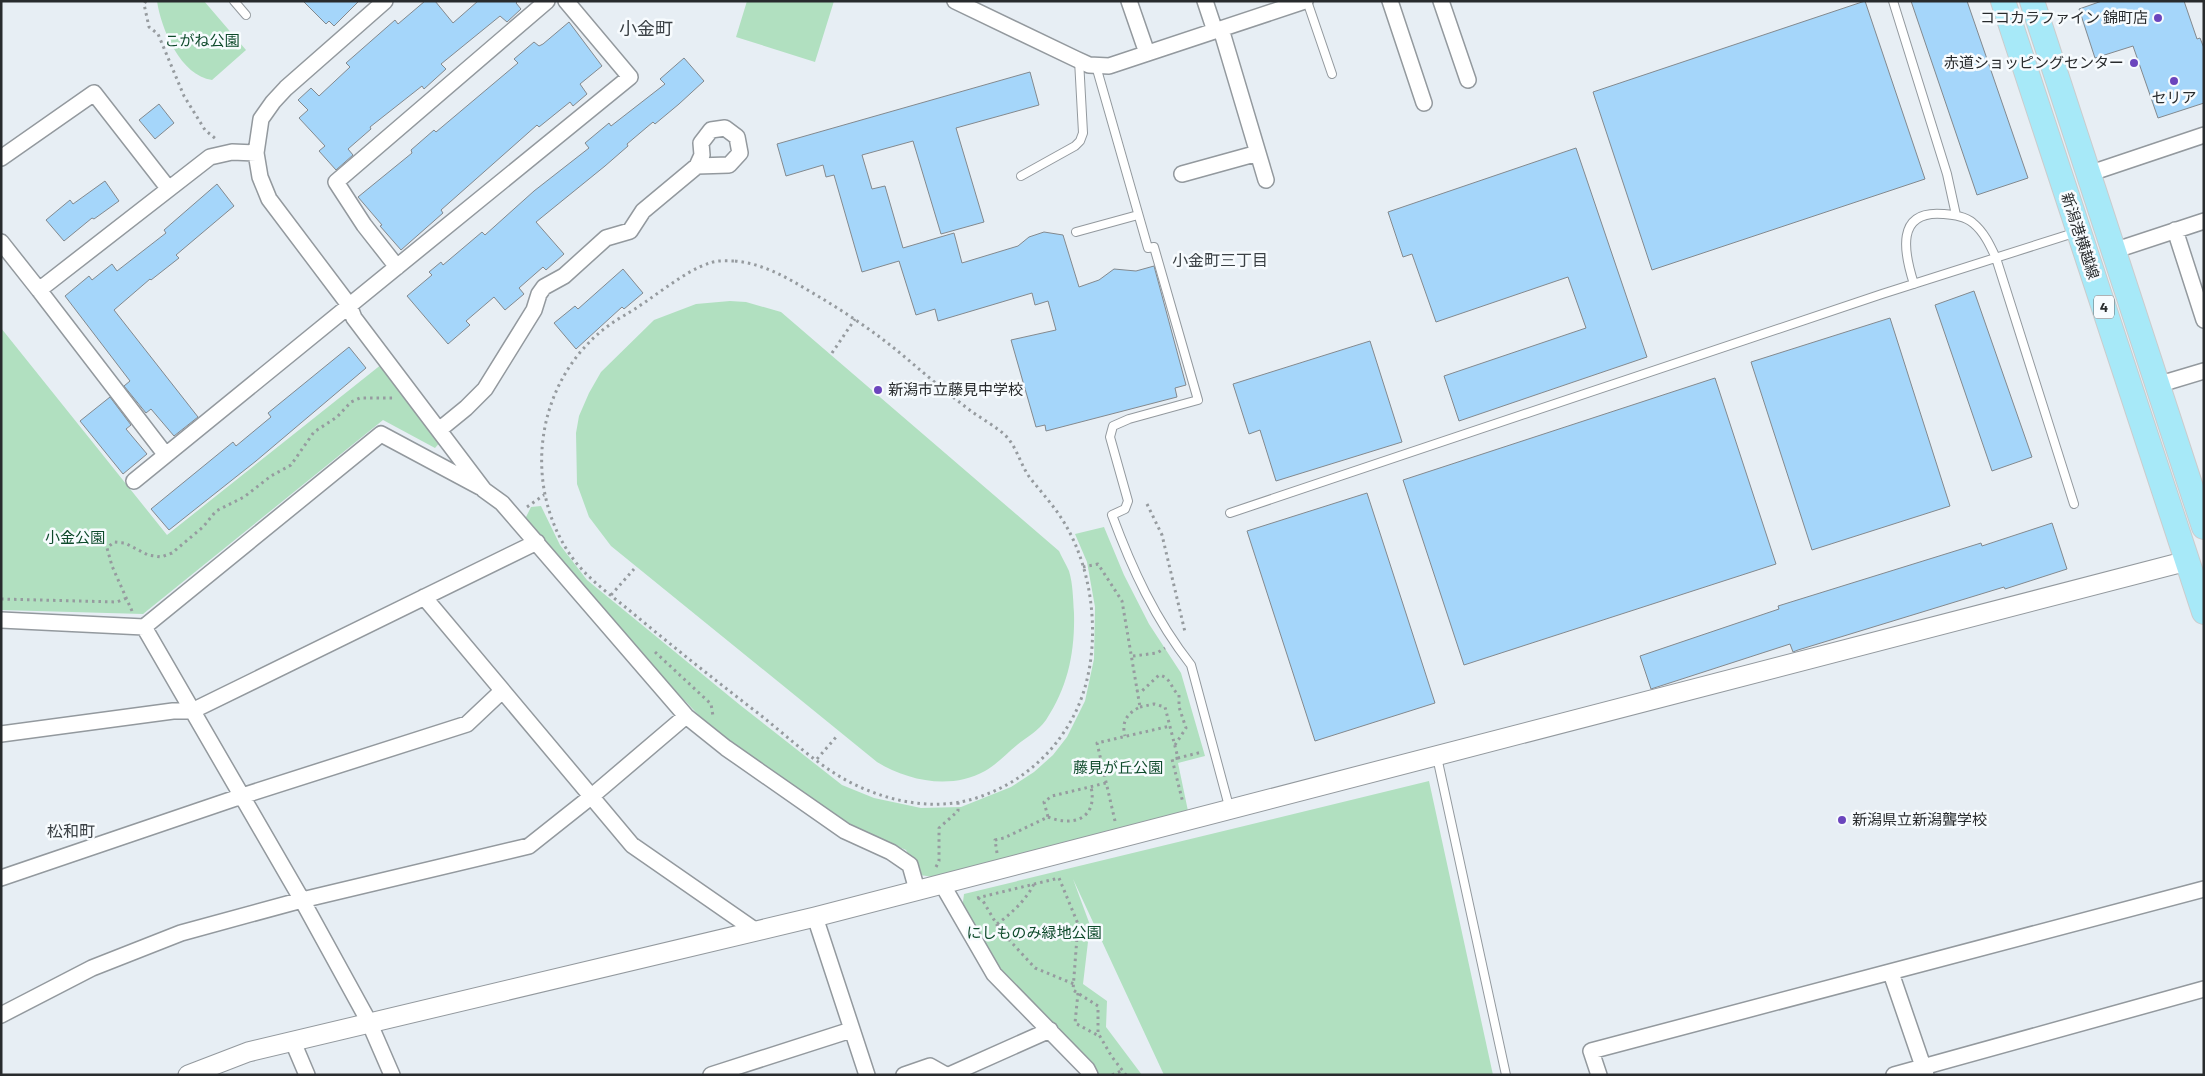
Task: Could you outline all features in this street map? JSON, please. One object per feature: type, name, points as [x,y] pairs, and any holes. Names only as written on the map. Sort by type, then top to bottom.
[{"type":"main road","name":"新潟港横越線","points":[[2003,1],[2204,612]]},
{"type":"main road","name":"新潟港横越線","points":[[2032,1],[2203,524]]},
{"type":"street","points":[[385,1],[286,88],[273,102],[261,119],[256,153],[260,177],[269,199],[349,305],[354,318],[484,490]]},
{"type":"street","points":[[397,267],[364,225],[336,182],[547,1]]},
{"type":"street","points":[[134,481],[630,77],[566,1]]},
{"type":"street","points":[[955,1],[1079,60],[1096,66],[1109,66],[1306,1]]},
{"type":"street","points":[[1129,1],[1148,53]]},
{"type":"street","points":[[1205,1],[1218,30],[1266,180]]},
{"type":"street","points":[[1390,1],[1424,103]]},
{"type":"street","points":[[1441,1],[1468,80]]},
{"type":"street","points":[[1,158],[94,94],[168,188]]},
{"type":"street","points":[[2088,174],[2204,135]]},
{"type":"street","points":[[39,290],[210,156],[232,152],[256,153]]},
{"type":"street","points":[[1182,174],[1258,153]]},
{"type":"street","points":[[439,430],[466,408],[485,389],[534,310],[539,294],[544,287],[564,276],[606,238],[630,231],[643,211],[697,166]]},
{"type":"street","points":[[2113,251],[2204,221]]},
{"type":"street","points":[[2175,230],[2204,320]]},
{"type":"street","points":[[1,242],[165,454]]},
{"type":"street","points":[[2157,386],[2204,371]]},
{"type":"street","points":[[1,620],[144,627],[382,434],[484,490],[502,503],[686,716],[726,748],[845,831],[891,852],[910,864],[918,890]]},
{"type":"street","points":[[1,734],[173,711],[192,711],[537,542]]},
{"type":"street","points":[[189,1074],[248,1052],[815,917],[2187,561]]},
{"type":"street","points":[[424,597],[632,845],[756,931]]},
{"type":"street","points":[[144,627],[302,900],[369,1022],[392,1075]]},
{"type":"street","points":[[1,878],[242,796],[467,724],[502,691]]},
{"type":"street","points":[[1,1015],[92,968],[181,932],[302,900],[529,846],[592,796],[686,716]]},
{"type":"street","points":[[942,884],[994,974],[1050,1030],[1087,1069],[1090,1075]]},
{"type":"street","points":[[1599,1075],[1590,1051],[2204,889]]},
{"type":"street","points":[[815,917],[867,1075]]},
{"type":"street","points":[[1891,973],[1925,1071]]},
{"type":"street","points":[[1894,1075],[1925,1071],[2204,988]]},
{"type":"street","points":[[711,1075],[852,1030]]},
{"type":"street","points":[[904,1075],[930,1066],[948,1075],[1050,1030]]},
{"type":"street","points":[[293,1042],[307,1075]]},
{"type":"lane","points":[[234,1],[246,15]]},
{"type":"lane","points":[[1306,1],[1332,74]]},
{"type":"lane","points":[[1893,1],[1946,174],[1956,215]]},
{"type":"lane","points":[[1021,176],[1080,141],[1083,133],[1079,60]]},
{"type":"lane","points":[[1096,66],[1148,248],[1154,247],[1198,400],[1129,419],[1113,426],[1110,437],[1128,501],[1125,508],[1112,515],[1145,594],[1174,642],[1191,665],[1230,810]]},
{"type":"lane","points":[[1914,284],[1906,251],[1909,228],[1916,220],[1935,214],[1956,215],[1971,221],[1985,235],[1996,258],[2074,504]]},
{"type":"lane","points":[[1076,232],[1138,215]]},
{"type":"lane","points":[[1230,513],[1914,284],[2079,231]]},
{"type":"lane","points":[[1437,757],[1506,1075]]},
{"type":"path","points":[[146,1],[144,4],[149,27],[158,34],[184,96],[205,130],[232,152]]},
{"type":"path","points":[[735,260],[753,262],[775,271],[855,319],[1005,435],[1014,446],[1027,475],[1066,525],[1083,567],[1091,606],[1088,679],[1082,698],[1067,728],[1050,752],[1032,769],[995,792],[958,802],[917,804],[886,797],[846,780],[817,759],[722,686],[578,566],[568,552],[548,514],[544,495],[542,458],[546,420],[556,390],[574,357],[613,321],[637,308],[686,275],[711,262],[735,260]]},
{"type":"path","points":[[832,353],[855,319]]},
{"type":"path","points":[[133,614],[128,598],[112,566],[107,548],[114,542],[125,543],[148,555],[161,557],[172,553],[203,527],[216,511],[244,497],[271,476],[291,465],[314,432],[337,417],[351,402],[360,398],[396,398]]},
{"type":"path","points":[[1147,504],[1162,535],[1191,665]]},
{"type":"path","points":[[1083,567],[1098,564],[1122,601],[1133,656],[1136,691],[1140,707]]},
{"type":"path","points":[[611,595],[634,569]]},
{"type":"path","points":[[1,599],[117,602],[128,598]]},
{"type":"path","points":[[1133,656],[1157,653],[1174,642]]},
{"type":"path","points":[[648,645],[711,704],[714,720]]},
{"type":"path","points":[[1136,691],[1142,691],[1159,675],[1166,677],[1172,682],[1174,691],[1179,695],[1179,707],[1186,728],[1175,745]]},
{"type":"path","points":[[1125,736],[1123,729],[1130,712],[1140,707],[1154,704],[1165,708],[1178,758],[1214,750]]},
{"type":"path","points":[[1115,824],[1097,743],[1170,726]]},
{"type":"path","points":[[817,759],[837,736]]},
{"type":"path","points":[[1091,787],[1093,796],[1091,806],[1084,816],[1074,822],[1061,822],[1048,816],[1044,802],[1052,796],[1106,783]]},
{"type":"path","points":[[929,863],[935,870],[939,861],[939,828],[958,811],[958,802]]},
{"type":"path","points":[[997,854],[995,840],[1004,838],[1048,816]]},
{"type":"path","points":[[1074,984],[1035,968],[997,924],[983,902],[977,898],[1058,878],[1078,924],[1074,984],[1073,990],[1098,1006],[1098,1033],[1126,1075]]},
{"type":"path","points":[[997,924],[1006,918],[1035,884]]},
{"type":"path","points":[[1078,993],[1075,1023],[1101,1037]]},
{"type":"path","points":[[1112,1075],[1122,1070]]},
{"type":"green space","name":"こがね公園","points":[[157,1],[204,1],[246,50],[212,80],[201,77],[182,61],[174,50],[163,25]]},
{"type":"green space","points":[[747,1],[834,1],[815,62],[736,37]]},
{"type":"green space","points":[[730,301],[746,302],[781,312],[1059,551],[1070,576],[1074,613],[1073,642],[1065,682],[1054,708],[1043,724],[985,771],[972,777],[958,780],[930,781],[902,774],[877,762],[611,546],[589,517],[577,484],[576,433],[579,416],[601,372],[654,320],[696,304]]},
{"type":"green space","name":"小金公園","points":[[1,328],[167,535],[382,364],[442,440],[435,448],[383,420],[143,614],[1,610]]},
{"type":"green space","name":"藤見が丘公園","points":[[541,506],[560,545],[587,580],[740,705],[842,785],[874,798],[921,808],[961,807],[1011,787],[1034,772],[1053,755],[1067,737],[1085,701],[1094,659],[1095,607],[1087,562],[1075,534],[1104,527],[1124,575],[1149,624],[1181,673],[1205,756],[1178,763],[1188,811],[939,878],[920,875],[906,850],[849,826],[709,726],[667,682],[525,519],[531,507]]},
{"type":"green space","name":"にしものみ緑地公園","points":[[1429,781],[1493,1075],[1164,1075],[1073,879],[1090,925],[1083,984],[1107,1001],[1106,1027],[1142,1075],[1090,1075],[994,974],[961,917],[964,894]]},
{"type":"building","points":[[303,1],[359,1],[334,26],[329,21],[326,24]]},
{"type":"building","points":[[425,1],[435,1],[453,23],[478,1],[518,1],[516,3],[521,9],[507,22],[500,16],[441,64],[446,69],[424,89],[422,86],[370,127],[371,129],[348,149],[353,155],[336,170],[319,151],[325,146],[299,118],[308,110],[298,100],[311,88],[319,96],[350,67],[346,63],[395,20],[398,24]]},
{"type":"building","points":[[1865,1],[1925,179],[1652,270],[1593,92]]},
{"type":"building","points":[[1911,1],[1967,1],[2028,178],[1977,195]]},
{"type":"building","points":[[2102,1],[2184,1],[2197,39],[2200,38],[2204,48],[2204,103],[2158,118],[2133,46],[2095,58],[2079,9]]},
{"type":"building","points":[[569,22],[602,66],[580,84],[587,94],[573,106],[570,102],[539,127],[537,125],[441,210],[443,213],[401,250],[358,197],[412,153],[411,150],[434,130],[436,132],[518,63],[514,59],[534,42],[539,46],[543,44]]},
{"type":"building","points":[[684,58],[704,81],[679,104],[655,124],[653,122],[605,166],[536,222],[564,254],[546,270],[543,267],[519,288],[524,294],[505,310],[494,297],[466,321],[470,325],[448,344],[407,296],[432,275],[429,272],[441,262],[443,265],[482,232],[485,235],[534,191],[589,148],[585,143],[609,123],[611,126],[665,84],[660,79]]},
{"type":"building","points":[[1030,72],[1039,105],[956,128],[984,222],[941,234],[913,141],[862,155],[872,189],[885,186],[903,248],[954,233],[962,263],[1018,246],[1029,237],[1044,232],[1063,235],[1079,287],[1099,280],[1114,269],[1136,271],[1154,266],[1186,385],[1175,388],[1177,397],[1046,431],[1045,425],[1036,427],[1011,340],[1056,330],[1048,301],[1035,305],[1032,293],[938,321],[935,309],[916,315],[899,261],[862,272],[834,175],[826,177],[823,165],[786,176],[777,144]]},
{"type":"building","points":[[159,104],[174,123],[155,139],[139,120]]},
{"type":"building","points":[[1576,148],[1647,357],[1459,421],[1444,376],[1586,328],[1568,277],[1436,322],[1412,254],[1403,257],[1388,212]]},
{"type":"building","points":[[105,181],[119,201],[94,219],[92,218],[64,241],[46,220],[70,200],[73,204]]},
{"type":"building","points":[[217,184],[234,206],[176,255],[179,258],[150,279],[114,310],[198,417],[174,436],[151,409],[146,413],[124,386],[130,381],[65,296],[89,276],[92,280],[112,264],[117,271],[166,233],[164,230]]},
{"type":"building","points":[[623,269],[643,293],[624,309],[622,307],[576,349],[554,323],[575,306],[578,309]]},
{"type":"building","points":[[1974,291],[2032,457],[1992,471],[1935,305]]},
{"type":"building","points":[[1890,318],[1950,506],[1812,550],[1751,362]]},
{"type":"building","points":[[1370,341],[1402,442],[1276,481],[1260,430],[1249,434],[1233,384]]},
{"type":"building","points":[[349,347],[366,368],[256,461],[169,530],[151,509],[233,442],[236,446],[271,417],[268,413]]},
{"type":"building","points":[[1715,378],[1776,564],[1464,665],[1403,480]]},
{"type":"building","points":[[110,397],[131,425],[126,429],[147,454],[123,474],[80,421]]},
{"type":"building","points":[[1367,493],[1435,703],[1315,741],[1247,531]]},
{"type":"building","points":[[2052,523],[2067,569],[1793,652],[1790,644],[1651,689],[1640,656],[1779,609],[1778,606],[1981,543],[1982,546]]},
{"type":"place","name":"ココカラファイン 錦町店","points":[[2158,18]]},
{"type":"place","name":"赤道ショッピングセンター","points":[[2134,63]]},
{"type":"place","name":"セリア","points":[[2174,81]]},
{"type":"place","name":"新潟市立藤見中学校","points":[[878,390]]},
{"type":"place","name":"新潟県立新潟聾学校","points":[[1842,820]]},
{"type":"district","name":"小金町","points":[[646,29]]},
{"type":"district","name":"小金町三丁目","points":[[1220,260]]},
{"type":"district","name":"松和町","points":[[71,831]]}]
